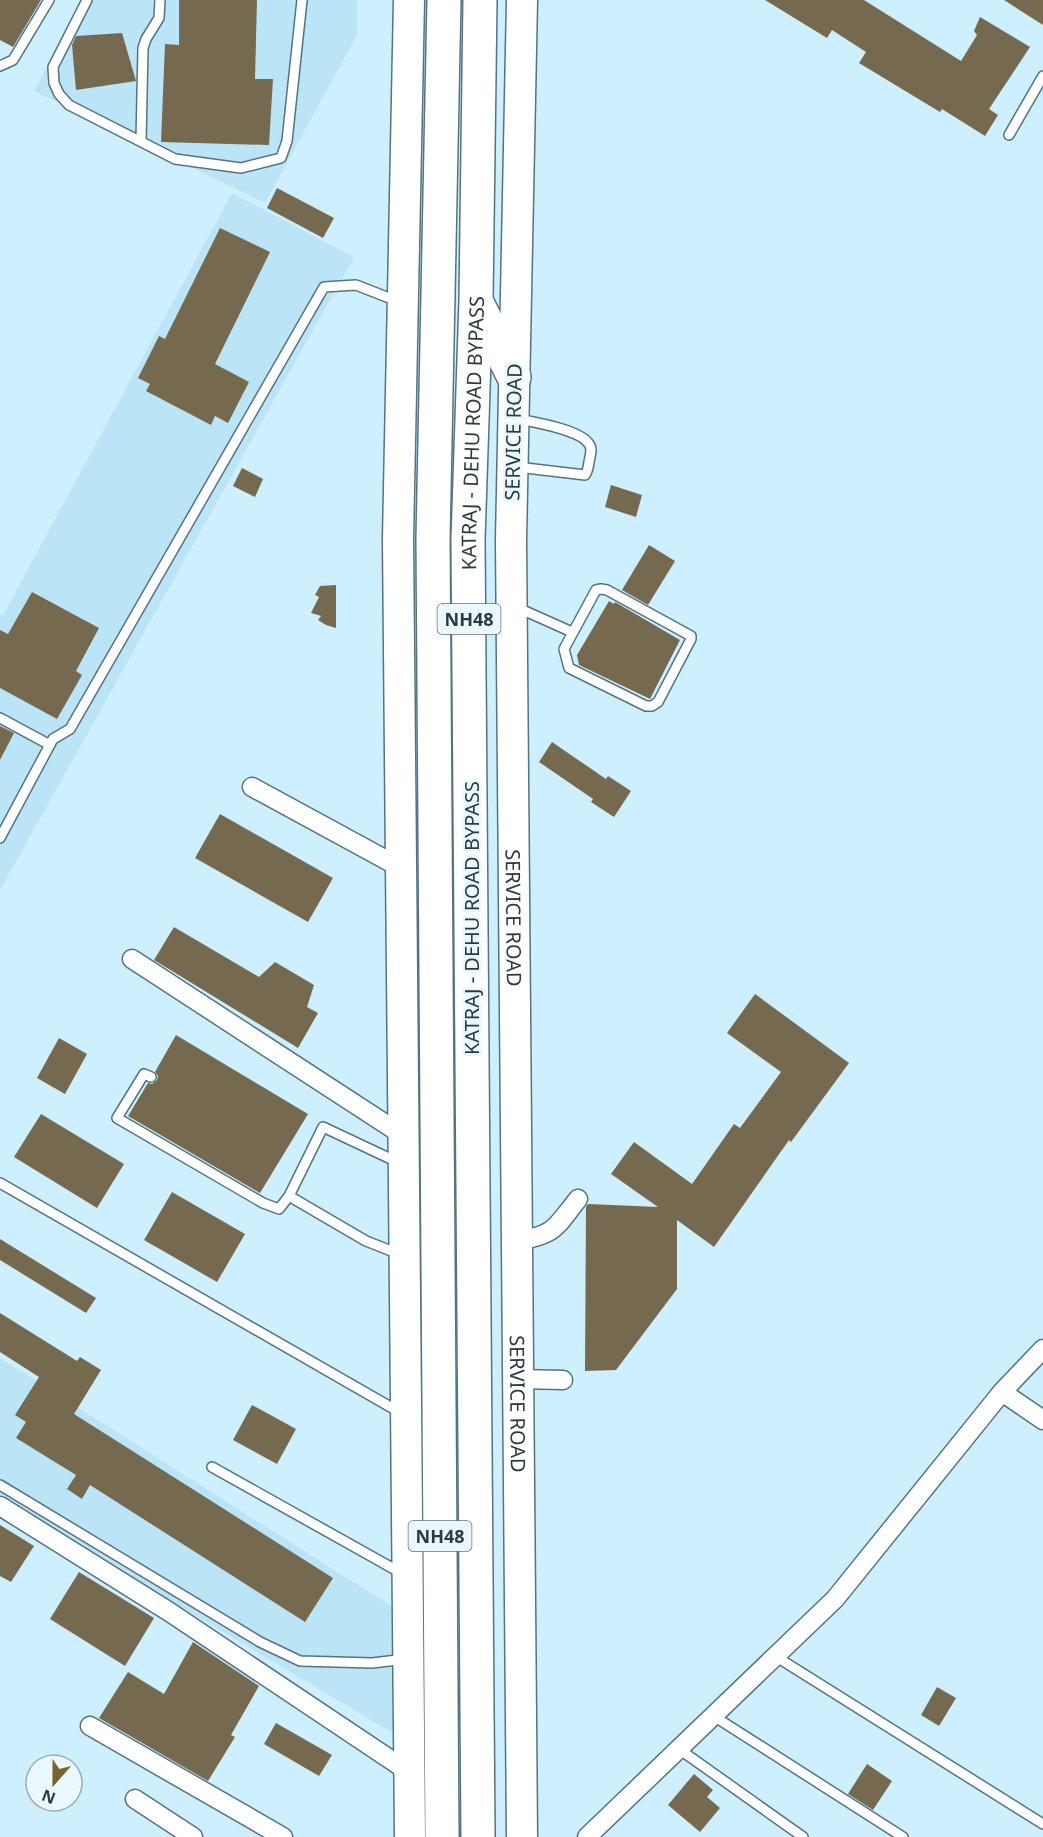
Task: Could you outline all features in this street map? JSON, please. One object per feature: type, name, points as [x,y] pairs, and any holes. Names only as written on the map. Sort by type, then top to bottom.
[{"type":"highway","name":"KATRAJ - DEHU ROAD BYPASS","points":[[442,1837],[433,539],[444,0]]},
{"type":"highway","name":"KATRAJ - DEHU ROAD BYPASS","points":[[478,1837],[468,539],[476,300],[480,0]]},
{"type":"highway","points":[[476,300],[514,377]]},
{"type":"main road","points":[[409,0],[398,538],[410,1837]]},
{"type":"main road","name":"SERVICE ROAD","points":[[522,0],[511,605],[522,1837]]},
{"type":"street","points":[[252,787],[401,868]]},
{"type":"street","points":[[132,959],[404,1146]]},
{"type":"street","points":[[517,1241],[540,1237],[549,1232],[579,1199]]},
{"type":"street","points":[[586,1837],[835,1599],[1002,1392],[1042,1352]]},
{"type":"street","points":[[518,1379],[563,1380]]},
{"type":"street","points":[[1002,1392],[1043,1420]]},
{"type":"street","points":[[0,1506],[168,1611],[409,1772]]},
{"type":"street","points":[[90,1726],[283,1837]]},
{"type":"street","points":[[135,1800],[193,1837]]},
{"type":"lane","points":[[0,66],[13,60],[49,0]]},
{"type":"lane","points":[[87,0],[53,68],[54,83],[59,94],[69,105],[175,159],[241,168],[281,158],[287,141],[302,0]]},
{"type":"lane","points":[[141,141],[143,48],[159,18],[160,0]]},
{"type":"lane","points":[[1010,135],[1043,76]]},
{"type":"lane","points":[[0,838],[53,739],[70,729],[324,287],[356,285],[403,303]]},
{"type":"lane","points":[[513,418],[541,423],[577,435],[587,441],[591,448],[585,475],[513,467]]},
{"type":"lane","points":[[601,589],[607,590],[691,636],[691,639],[658,702],[652,706],[646,706],[569,668],[564,649],[572,632],[596,590],[601,589]]},
{"type":"lane","points":[[511,605],[572,632]]},
{"type":"lane","points":[[0,718],[50,745]]},
{"type":"lane","points":[[151,1077],[144,1074],[117,1118],[263,1203],[279,1209],[289,1196],[323,1127],[391,1159],[404,1146]]},
{"type":"lane","points":[[0,1183],[406,1416]]},
{"type":"lane","points":[[289,1196],[366,1240],[404,1256]]},
{"type":"lane","points":[[212,1467],[407,1576]]},
{"type":"lane","points":[[0,1485],[260,1642],[300,1661],[372,1663],[408,1659]]},
{"type":"lane","points":[[774,1656],[1043,1824]]},
{"type":"lane","points":[[712,1715],[903,1837]]},
{"type":"lane","points":[[679,1749],[803,1837]]},
{"type":"shaded area","points":[[82,0],[357,0],[357,35],[265,203],[34,91]]},
{"type":"shaded area","points":[[232,193],[354,257],[0,890],[0,614],[3,615]]},
{"type":"shaded area","points":[[0,1358],[394,1608],[398,1736],[0,1499]]},
{"type":"building","points":[[0,0],[41,0],[13,47],[0,40]]},
{"type":"building","points":[[179,0],[257,0],[255,79],[273,79],[269,145],[161,142],[165,44],[179,45]]},
{"type":"building","points":[[765,0],[864,0],[961,61],[977,35],[974,31],[980,17],[1030,47],[989,109],[998,115],[985,136],[942,109],[940,112],[859,63],[866,52],[832,30],[827,38]]},
{"type":"building","points":[[1004,0],[1043,0],[1043,25],[1021,11]]},
{"type":"building","points":[[122,33],[136,81],[76,90],[72,45],[76,36]]},
{"type":"building","points":[[277,188],[334,218],[323,238],[267,208]]},
{"type":"building","points":[[220,228],[270,252],[215,364],[249,382],[228,423],[215,416],[211,425],[146,391],[150,384],[138,378],[159,336],[165,339]]},
{"type":"building","points":[[242,468],[263,479],[255,497],[233,486]]},
{"type":"building","points":[[611,485],[642,495],[636,517],[605,507]]},
{"type":"building","points":[[649,545],[675,561],[648,605],[622,590]]},
{"type":"building","points":[[336,585],[336,628],[318,620],[321,616],[311,613],[319,597],[315,595],[320,586]]},
{"type":"building","points":[[32,592],[99,628],[76,671],[82,675],[57,719],[0,688],[0,630],[8,634]]},
{"type":"building","points":[[609,601],[614,604],[615,602],[680,640],[650,699],[579,665],[577,655]]},
{"type":"building","points":[[0,726],[14,733],[0,760]]},
{"type":"building","points":[[552,742],[606,779],[608,776],[631,791],[614,817],[591,802],[593,799],[539,762]]},
{"type":"building","points":[[220,814],[333,878],[308,922],[195,858]]},
{"type":"building","points":[[174,927],[259,977],[275,962],[314,985],[307,1007],[318,1013],[298,1048],[154,960]]},
{"type":"building","points":[[755,994],[849,1063],[791,1142],[789,1140],[714,1247],[677,1220],[677,1289],[616,1370],[585,1371],[586,1207],[588,1204],[658,1207],[611,1174],[634,1142],[692,1184],[734,1124],[740,1128],[781,1072],[727,1033]]},
{"type":"building","points":[[176,1035],[308,1114],[260,1193],[128,1116],[148,1083],[152,1084],[157,1080],[158,1076],[155,1072]]},
{"type":"building","points":[[59,1038],[87,1054],[65,1094],[37,1078]]},
{"type":"building","points":[[41,1114],[124,1164],[97,1208],[14,1157]]},
{"type":"building","points":[[172,1192],[245,1234],[217,1282],[144,1240]]},
{"type":"building","points":[[0,1239],[96,1298],[86,1313],[0,1260]]},
{"type":"building","points":[[0,1313],[77,1361],[80,1357],[101,1370],[74,1414],[333,1578],[305,1622],[90,1485],[82,1499],[67,1489],[76,1475],[16,1438],[26,1422],[15,1415],[39,1377],[0,1352]]},
{"type":"building","points":[[252,1405],[296,1429],[277,1464],[233,1440]]},
{"type":"building","points":[[0,1525],[34,1546],[11,1582],[0,1576]]},
{"type":"building","points":[[79,1572],[154,1618],[125,1666],[50,1619]]},
{"type":"building","points":[[193,1642],[259,1686],[231,1735],[235,1737],[208,1781],[99,1718],[128,1672],[164,1694]]},
{"type":"building","points":[[937,1687],[956,1698],[939,1726],[921,1715]]},
{"type":"building","points":[[276,1723],[332,1755],[319,1776],[264,1744]]},
{"type":"building","points":[[867,1764],[892,1781],[873,1810],[848,1794]]},
{"type":"building","points":[[694,1774],[713,1790],[707,1797],[720,1808],[700,1832],[668,1805]]}]
